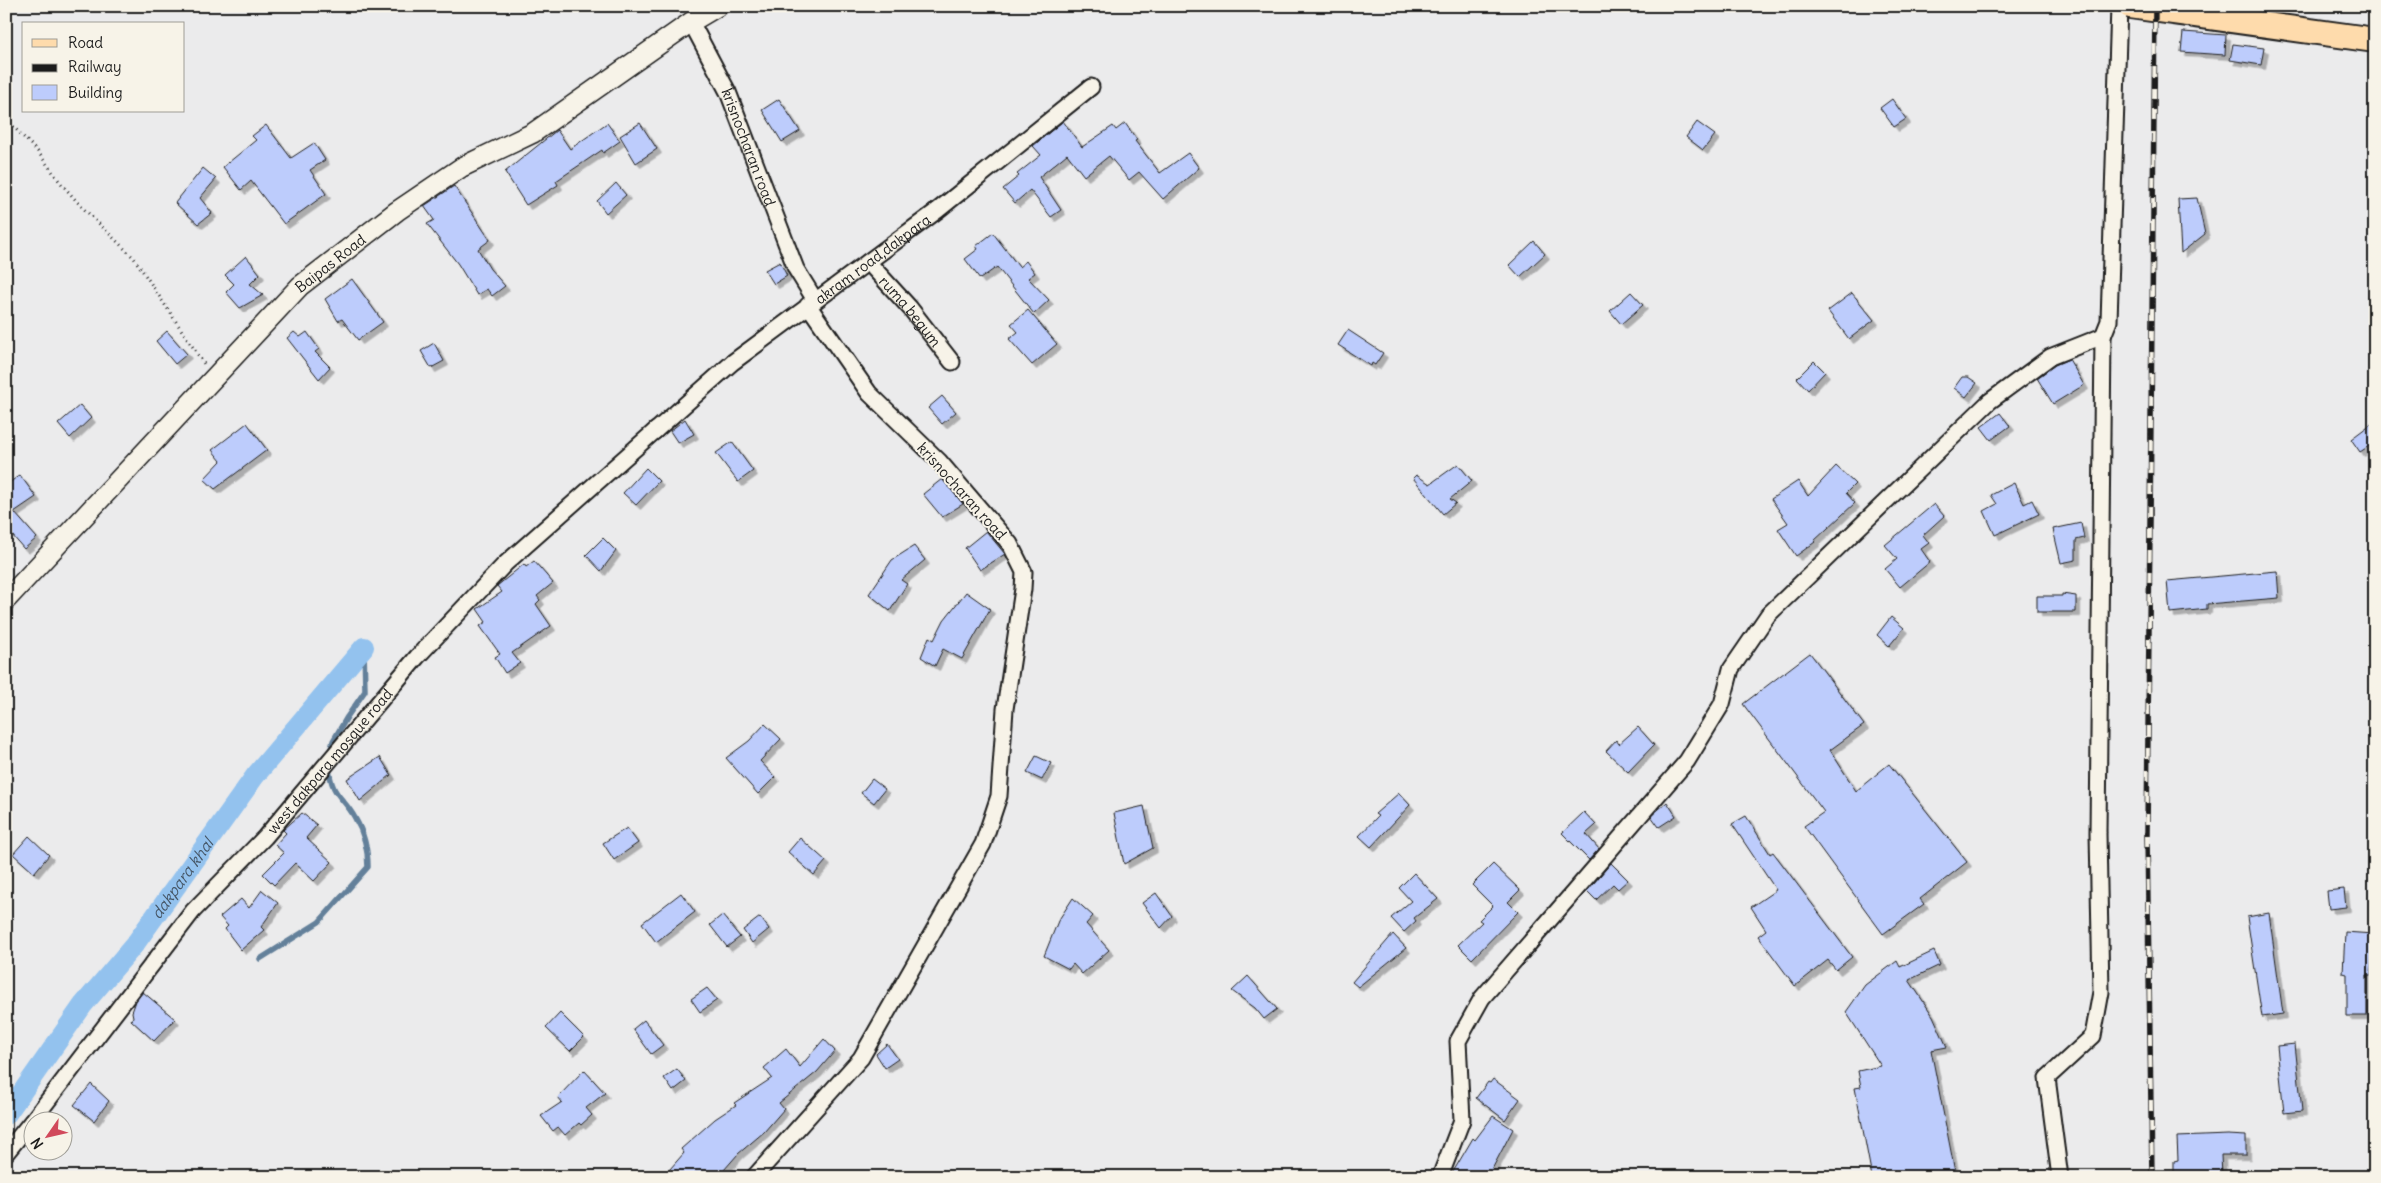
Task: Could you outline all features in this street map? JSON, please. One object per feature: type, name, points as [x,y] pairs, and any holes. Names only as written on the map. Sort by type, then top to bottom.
[{"type":"main road","points":[[2130,6],[2375,40]]},
{"type":"street","name":"Baipas Road","points":[[6,600],[300,286],[397,210],[462,167],[533,133],[691,22],[718,6]]},
{"type":"street","points":[[2060,1177],[2048,1078],[2093,1036],[2101,992],[2098,850],[2103,336],[2109,321],[2119,6]]},
{"type":"street","name":"krisnocharan road","points":[[691,22],[728,92],[796,269],[812,303],[868,393],[939,461],[1010,544],[1024,572],[1005,709],[999,796],[983,844],[861,1058],[754,1177]]},
{"type":"street","name":"akram road,dakpara","points":[[655,431],[733,362],[1002,160],[1092,87]]},
{"type":"street","name":"ruma begum","points":[[868,262],[910,308],[952,362]]},
{"type":"street","points":[[1440,1177],[1462,1120],[1458,1041],[1482,998],[1687,761],[1722,704],[1731,669],[1768,616],[1990,401],[2050,357],[2103,336]]},
{"type":"street","name":"west dakpara mosque road","points":[[41,1110],[193,911],[264,836],[417,657],[505,564],[655,431]]},
{"type":"street","name":"west dakpara mosque road","points":[[6,1153],[22,1134]]},
{"type":"path","points":[[6,119],[38,152],[81,206],[134,258],[214,379]]},
{"type":"building","points":[[2183,32],[2226,35],[2225,55],[2181,52]]},
{"type":"building","points":[[2233,44],[2264,48],[2261,65],[2230,60]]},
{"type":"building","points":[[779,99],[800,131],[782,142],[762,110]]},
{"type":"building","points":[[1892,99],[1906,119],[1894,127],[1880,108]]},
{"type":"building","points":[[1063,121],[1082,147],[1113,126],[1116,130],[1125,123],[1137,140],[1135,141],[1160,173],[1188,153],[1199,168],[1163,199],[1139,172],[1129,180],[1109,156],[1084,176],[1067,154],[1039,177],[1061,210],[1051,217],[1030,190],[1015,203],[1003,189],[1019,176],[1017,174],[1041,155],[1033,146]]},
{"type":"building","points":[[1697,122],[1715,135],[1703,150],[1686,137]]},
{"type":"building","points":[[607,123],[620,141],[603,153],[602,150],[556,181],[558,185],[526,205],[505,172],[557,130],[570,149]]},
{"type":"building","points":[[640,123],[657,149],[636,163],[620,136]]},
{"type":"building","points":[[266,125],[291,158],[314,143],[325,160],[310,170],[326,194],[284,224],[251,181],[241,190],[223,167],[256,140],[252,136]]},
{"type":"building","points":[[203,168],[216,179],[200,198],[212,213],[198,224],[175,203]]},
{"type":"building","points":[[616,183],[626,195],[606,213],[597,201]]},
{"type":"building","points":[[454,186],[490,240],[478,249],[490,269],[505,286],[492,296],[487,289],[477,295],[458,264],[427,224],[434,220],[424,206]]},
{"type":"building","points":[[2197,198],[2205,234],[2181,253],[2178,199]]},
{"type":"building","points":[[993,233],[1019,267],[1026,261],[1035,273],[1028,278],[1049,300],[1034,314],[997,267],[980,279],[965,259],[978,249],[976,246]]},
{"type":"building","points":[[1534,241],[1545,254],[1520,277],[1509,265]]},
{"type":"building","points":[[246,256],[260,274],[250,284],[263,295],[240,308],[226,292],[234,284],[225,275]]},
{"type":"building","points":[[780,262],[787,276],[774,284],[765,270]]},
{"type":"building","points":[[352,279],[383,322],[358,340],[342,319],[338,321],[325,299]]},
{"type":"building","points":[[1631,292],[1643,305],[1621,324],[1610,311]]},
{"type":"building","points":[[1852,293],[1874,320],[1849,339],[1828,311]]},
{"type":"building","points":[[1028,310],[1057,344],[1032,365],[1009,339],[1018,332],[1011,324]]},
{"type":"building","points":[[1348,330],[1383,353],[1375,365],[1372,363],[1371,366],[1338,345]]},
{"type":"building","points":[[167,331],[187,354],[175,364],[156,341]]},
{"type":"building","points":[[294,332],[300,337],[307,332],[319,349],[315,352],[330,367],[319,379],[287,338]]},
{"type":"building","points":[[434,343],[444,361],[431,368],[421,351]]},
{"type":"building","points":[[2069,359],[2084,385],[2053,404],[2037,378],[2055,365]]},
{"type":"building","points":[[1814,361],[1825,372],[1808,390],[1797,378]]},
{"type":"building","points":[[1962,377],[1968,377],[1977,383],[1966,397],[1954,388]]},
{"type":"building","points":[[942,396],[956,412],[942,424],[928,408]]},
{"type":"building","points":[[80,405],[91,418],[70,438],[58,424]]},
{"type":"building","points":[[2000,413],[2010,426],[1991,440],[1981,427]]},
{"type":"building","points":[[685,419],[694,434],[678,443],[670,431]]},
{"type":"building","points":[[2375,421],[2375,442],[2360,452],[2351,439]]},
{"type":"building","points":[[247,423],[267,450],[215,489],[204,479],[221,461],[212,450]]},
{"type":"building","points":[[732,442],[753,471],[738,482],[716,453]]},
{"type":"building","points":[[1458,464],[1472,481],[1450,499],[1456,503],[1443,514],[1413,478],[1416,475],[1430,484]]},
{"type":"building","points":[[1836,466],[1855,484],[1846,493],[1855,503],[1815,542],[1796,556],[1778,529],[1788,523],[1771,499],[1798,481],[1808,496]]},
{"type":"building","points":[[646,468],[659,481],[636,505],[623,493]]},
{"type":"building","points":[[20,475],[36,497],[14,512],[37,538],[24,549],[6,528],[6,485]]},
{"type":"building","points":[[942,479],[963,504],[942,517],[923,494]]},
{"type":"building","points":[[2014,483],[2024,504],[2032,500],[2039,514],[1995,535],[1984,511],[1997,504],[1991,495]]},
{"type":"building","points":[[1934,504],[1944,516],[1923,535],[1929,543],[1921,549],[1930,562],[1900,587],[1885,569],[1897,559],[1885,545]]},
{"type":"building","points":[[2081,523],[2084,538],[2076,540],[2076,560],[2061,563],[2053,529]]},
{"type":"building","points":[[986,531],[1005,554],[980,570],[965,548]]},
{"type":"building","points":[[603,538],[616,551],[601,571],[586,555]]},
{"type":"building","points":[[914,546],[925,560],[901,580],[907,584],[890,611],[869,594],[892,560]]},
{"type":"building","points":[[534,561],[553,583],[537,596],[540,600],[536,604],[551,626],[512,653],[520,663],[505,673],[495,657],[500,654],[480,626],[486,622],[477,609],[502,592],[497,586],[524,564],[526,567]]},
{"type":"building","points":[[2277,571],[2279,598],[2207,604],[2207,609],[2170,613],[2167,581]]},
{"type":"building","points":[[966,592],[990,609],[962,659],[943,649],[935,666],[921,657],[929,637],[934,640],[944,620]]},
{"type":"building","points":[[2062,594],[2076,596],[2076,612],[2037,612],[2037,596],[2062,596]]},
{"type":"building","points":[[1891,617],[1904,628],[1889,646],[1877,635]]},
{"type":"building","points":[[1810,653],[1864,725],[1830,750],[1856,791],[1889,764],[1967,862],[1920,899],[1924,904],[1883,934],[1804,826],[1824,812],[1743,704]]},
{"type":"building","points":[[765,724],[781,739],[760,761],[775,777],[758,794],[726,758],[749,741]]},
{"type":"building","points":[[1638,727],[1654,745],[1628,772],[1606,751],[1616,740],[1619,744]]},
{"type":"building","points":[[1036,756],[1051,763],[1042,780],[1027,773]]},
{"type":"building","points":[[380,757],[391,775],[360,801],[347,779]]},
{"type":"building","points":[[872,779],[885,789],[874,803],[861,793]]},
{"type":"building","points":[[1399,793],[1410,805],[1371,847],[1359,836],[1378,816],[1375,814]]},
{"type":"building","points":[[1667,802],[1676,816],[1659,827],[1651,816]]},
{"type":"building","points":[[1144,806],[1153,848],[1124,864],[1114,813]]},
{"type":"building","points":[[1584,812],[1596,825],[1586,834],[1599,849],[1589,860],[1562,833]]},
{"type":"building","points":[[302,813],[317,825],[306,838],[332,862],[314,881],[295,863],[274,885],[263,874],[284,853],[275,845],[286,833],[283,830]]},
{"type":"building","points":[[1746,816],[1770,854],[1773,852],[1852,957],[1836,970],[1828,960],[1795,986],[1758,936],[1766,930],[1751,907],[1776,890],[1732,824]]},
{"type":"building","points":[[627,828],[638,843],[614,860],[603,843]]},
{"type":"building","points":[[29,836],[49,855],[34,873],[13,854]]},
{"type":"building","points":[[800,838],[826,861],[814,875],[788,852]]},
{"type":"building","points":[[1611,863],[1628,880],[1618,889],[1613,884],[1596,900],[1587,891]]},
{"type":"building","points":[[1493,864],[1520,890],[1508,902],[1518,912],[1472,959],[1458,945],[1482,922],[1479,920],[1493,906],[1472,885]]},
{"type":"building","points":[[1414,873],[1438,899],[1414,918],[1416,921],[1404,932],[1391,918],[1411,901],[1399,888]]},
{"type":"building","points":[[2344,889],[2346,907],[2329,909],[2327,891]]},
{"type":"building","points":[[262,890],[278,903],[261,927],[264,930],[241,950],[225,929],[228,926],[220,917],[241,899],[249,908]]},
{"type":"building","points":[[681,893],[695,912],[656,942],[642,923]]},
{"type":"building","points":[[1156,893],[1172,916],[1161,928],[1142,903]]},
{"type":"building","points":[[1073,898],[1093,916],[1086,924],[1109,950],[1082,974],[1073,964],[1069,969],[1044,956],[1058,921]]},
{"type":"building","points":[[2269,913],[2283,1014],[2262,1017],[2247,917]]},
{"type":"building","points":[[722,915],[740,937],[727,947],[710,925]]},
{"type":"building","points":[[760,917],[769,929],[752,943],[743,930]]},
{"type":"building","points":[[2345,932],[2373,934],[2371,975],[2367,975],[2367,1016],[2347,1016],[2347,974],[2343,973]]},
{"type":"building","points":[[1393,934],[1406,948],[1358,987],[1352,982]]},
{"type":"building","points":[[1934,951],[1940,965],[1909,980],[1933,1016],[1947,1047],[1931,1050],[1956,1177],[1872,1177],[1855,1088],[1861,1087],[1858,1071],[1881,1066],[1846,1012],[1865,985],[1897,961],[1900,967]]},
{"type":"building","points":[[1248,976],[1277,1009],[1264,1019],[1255,1008],[1232,991]]},
{"type":"building","points":[[707,988],[717,1000],[700,1012],[691,999]]},
{"type":"building","points":[[143,992],[175,1019],[154,1041],[131,1020],[136,1001]]},
{"type":"building","points":[[560,1013],[584,1037],[570,1051],[546,1028]]},
{"type":"building","points":[[644,1020],[663,1045],[651,1054],[633,1029]]},
{"type":"building","points":[[824,1039],[835,1051],[817,1072],[779,1103],[784,1109],[764,1132],[738,1154],[724,1170],[730,1177],[663,1177],[684,1153],[681,1149],[715,1119],[736,1105],[734,1103],[772,1078],[764,1068],[786,1049],[800,1067]]},
{"type":"building","points":[[887,1044],[898,1059],[885,1068],[876,1054]]},
{"type":"building","points":[[2295,1044],[2302,1111],[2284,1113],[2277,1046]]},
{"type":"building","points":[[677,1069],[686,1081],[673,1091],[664,1078]]},
{"type":"building","points":[[584,1070],[605,1093],[586,1108],[592,1115],[581,1125],[579,1123],[565,1135],[558,1127],[553,1131],[541,1116],[562,1102],[558,1097]]},
{"type":"building","points":[[1493,1079],[1520,1099],[1505,1120],[1476,1098],[1488,1082],[1490,1083]]},
{"type":"building","points":[[91,1084],[109,1101],[94,1121],[74,1105]]},
{"type":"building","points":[[1493,1116],[1513,1129],[1488,1177],[1450,1177],[1473,1138],[1475,1140]]},
{"type":"building","points":[[2246,1136],[2246,1155],[2221,1155],[2222,1177],[2174,1177],[2174,1161],[2178,1160],[2177,1137]]},
{"type":"waterway","points":[[330,752],[333,741],[365,691],[364,647]]},
{"type":"waterway","name":"dakpara khal","points":[[6,1115],[83,1005],[135,944],[255,776],[364,647]]},
{"type":"waterway","points":[[260,959],[319,922],[368,867],[366,848],[361,830],[351,811],[335,790],[330,777],[329,767]]},
{"type":"railway","points":[[2152,1177],[2147,835],[2155,6]]}]
